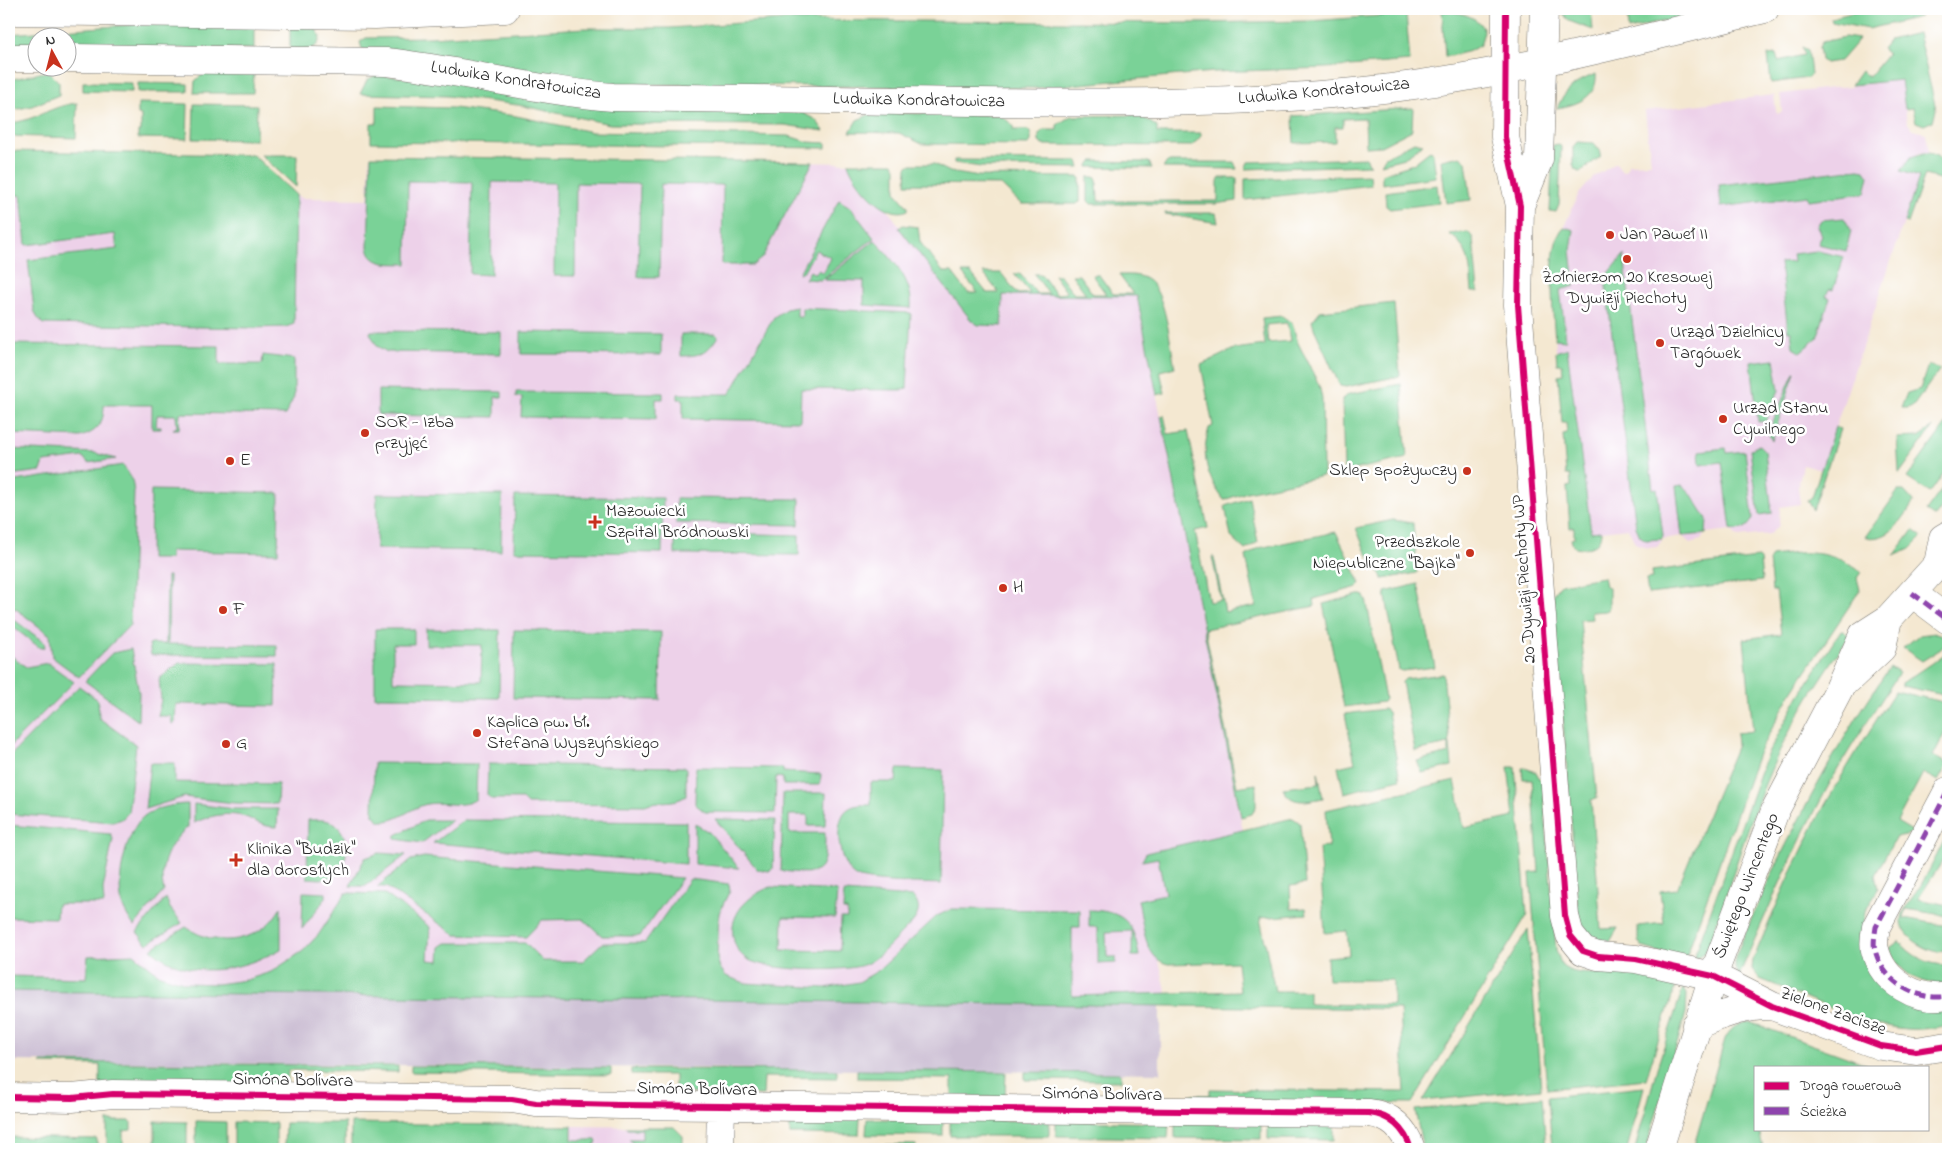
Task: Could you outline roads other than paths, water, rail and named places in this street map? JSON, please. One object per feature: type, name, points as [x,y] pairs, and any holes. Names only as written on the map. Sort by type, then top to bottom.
[{"type":"street","points":[[9,11],[84,10],[375,15],[505,9]]},
{"type":"street","name":"20 Dywizji Piechoty WP","points":[[1506,9],[1504,69],[1505,137],[1520,206],[1518,306],[1565,916],[1570,935],[1583,951],[1598,956],[1636,959],[1713,976]]},
{"type":"street","name":"20 Dywizji Piechoty WP","points":[[1520,206],[1539,159],[1544,9]]},
{"type":"street","name":"Ludwika Kondratowicza","points":[[78,58],[386,62],[433,67],[575,94],[612,97],[1078,103],[1216,102],[1326,94],[1408,85],[1504,69],[1765,9]]},
{"type":"street","points":[[9,58],[28,58]]},
{"type":"street","points":[[1943,561],[1943,538],[1948,535]]},
{"type":"street","name":"Świętego Wincentego","points":[[1659,1149],[1696,1025],[1775,811],[1839,689],[1863,635],[1888,619],[1943,561]]},
{"type":"street","points":[[1912,593],[1948,620]]},
{"type":"street","points":[[1948,791],[1876,927],[1875,950],[1885,970],[1897,984],[1920,995],[1939,998],[1948,996]]},
{"type":"street","name":"Zielone Zacisze","points":[[1713,976],[1772,1006],[1893,1050],[1916,1051],[1948,1046]]},
{"type":"street","name":"Zielone Zacisze","points":[[1696,1025],[1740,1008],[1754,1005],[1772,1006]]},
{"type":"street","name":"Simóna Bolívara","points":[[9,1097],[72,1098],[131,1094],[512,1099],[536,1103],[721,1106],[1369,1113],[1385,1117],[1403,1132],[1411,1149]]},
{"type":"street","points":[[720,1149],[721,1106]]},
{"type":"place","name":"Jan Paweł II","points":[[1610,235]]},
{"type":"place","name":"Żołnierzom 20 Kresowej Dywizji Piechoty","points":[[1627,259]]},
{"type":"place","name":"Urząd Dzielnicy Targówek","points":[[1660,343]]},
{"type":"place","name":"Urząd Stanu Cywilnego","points":[[1723,419]]},
{"type":"place","name":"SOR - Izba przyjęć","points":[[365,433]]},
{"type":"place","name":"E","points":[[230,461]]},
{"type":"place","name":"Sklep spożywczy","points":[[1467,471]]},
{"type":"place","name":"Mazowiecki Szpital Bródnowski","points":[[595,522]]},
{"type":"place","name":"Przedszkole Niepubliczne \"Bajka\"","points":[[1470,553]]},
{"type":"place","name":"H","points":[[1003,588]]},
{"type":"place","name":"F","points":[[223,610]]},
{"type":"place","name":"Kaplica pw. bł. Stefana Wyszyńskiego","points":[[477,733]]},
{"type":"place","name":"G","points":[[226,744]]},
{"type":"place","name":"Klinika \"Budzik\" dla dorosłych","points":[[236,860]]}]
